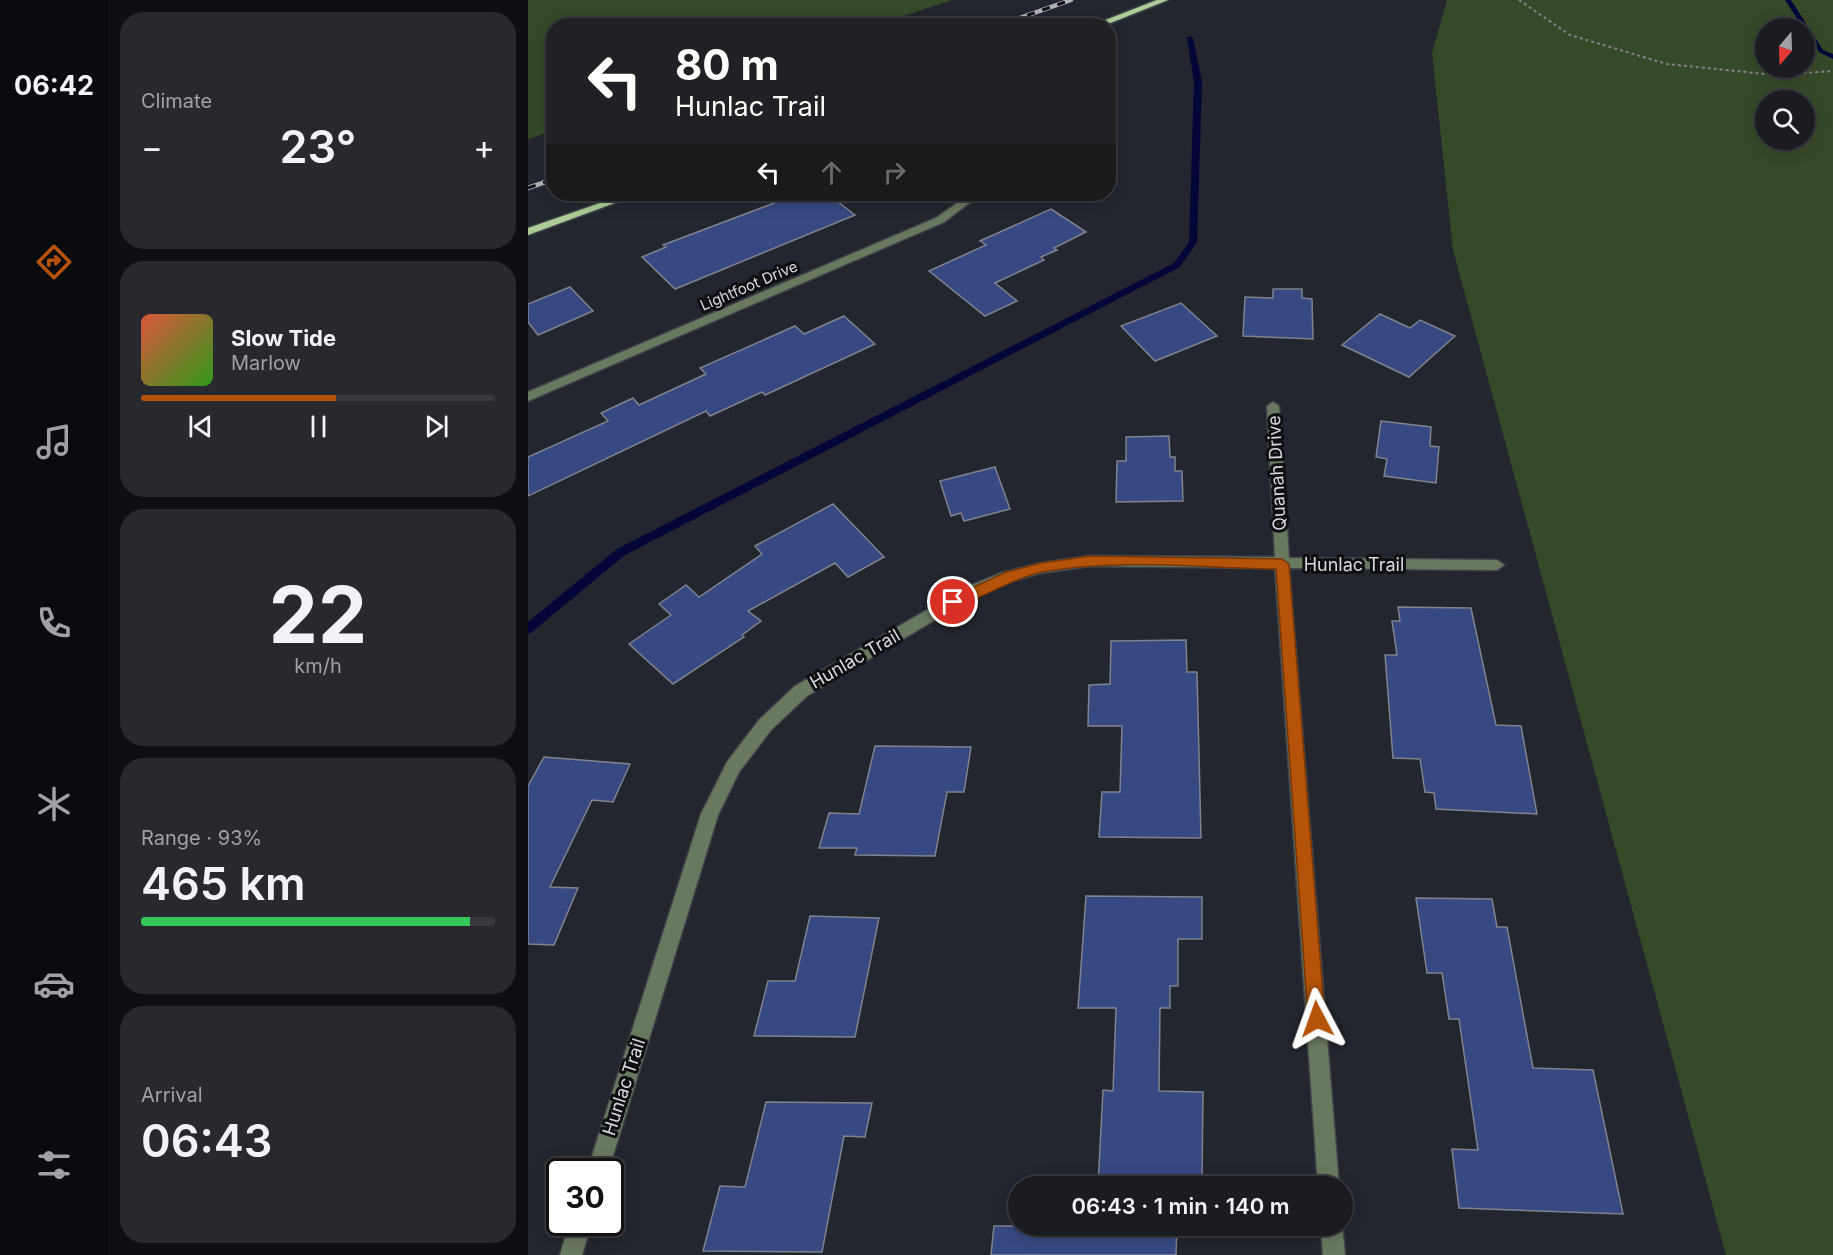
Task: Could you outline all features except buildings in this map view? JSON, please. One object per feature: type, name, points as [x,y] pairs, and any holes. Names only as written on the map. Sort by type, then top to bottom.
[{"type":"main road","points":[[1116,18],[1164,0]]},
{"type":"main road","points":[[528,232],[614,201]]},
{"type":"street","name":"Lightfoot Drive","points":[[528,397],[940,220],[968,201]]},
{"type":"street","name":"Quanah Drive","points":[[1274,406],[1282,564],[1328,1176]]},
{"type":"street","name":"Hunlac Trail","points":[[601,1158],[710,814],[733,767],[765,725],[801,691],[972,591],[1006,577],[1041,568],[1090,561],[1497,565]]},
{"type":"street","points":[[571,1255],[577,1236]]},
{"type":"street","points":[[1333,1236],[1334,1255]]},
{"type":"path","points":[[1519,0],[1570,35],[1667,64],[1775,75],[1833,71]]},
{"type":"green space","points":[[528,0],[952,0],[897,18],[546,18],[546,133],[528,139]]},
{"type":"green space","points":[[1447,0],[1833,0],[1833,1255],[1726,1255],[1453,250],[1432,53]]},
{"type":"waterway","points":[[1788,0],[1821,51],[1833,57]]},
{"type":"waterway","points":[[528,629],[621,552],[1177,265],[1193,242],[1198,82],[1190,38]]},
{"type":"railway","points":[[1020,18],[1071,0]]},
{"type":"railway","points":[[528,188],[546,182]]},
{"type":"route","points":[[953,602],[972,591],[1006,577],[1041,568],[1090,561],[1282,564],[1317,1019]]}]
